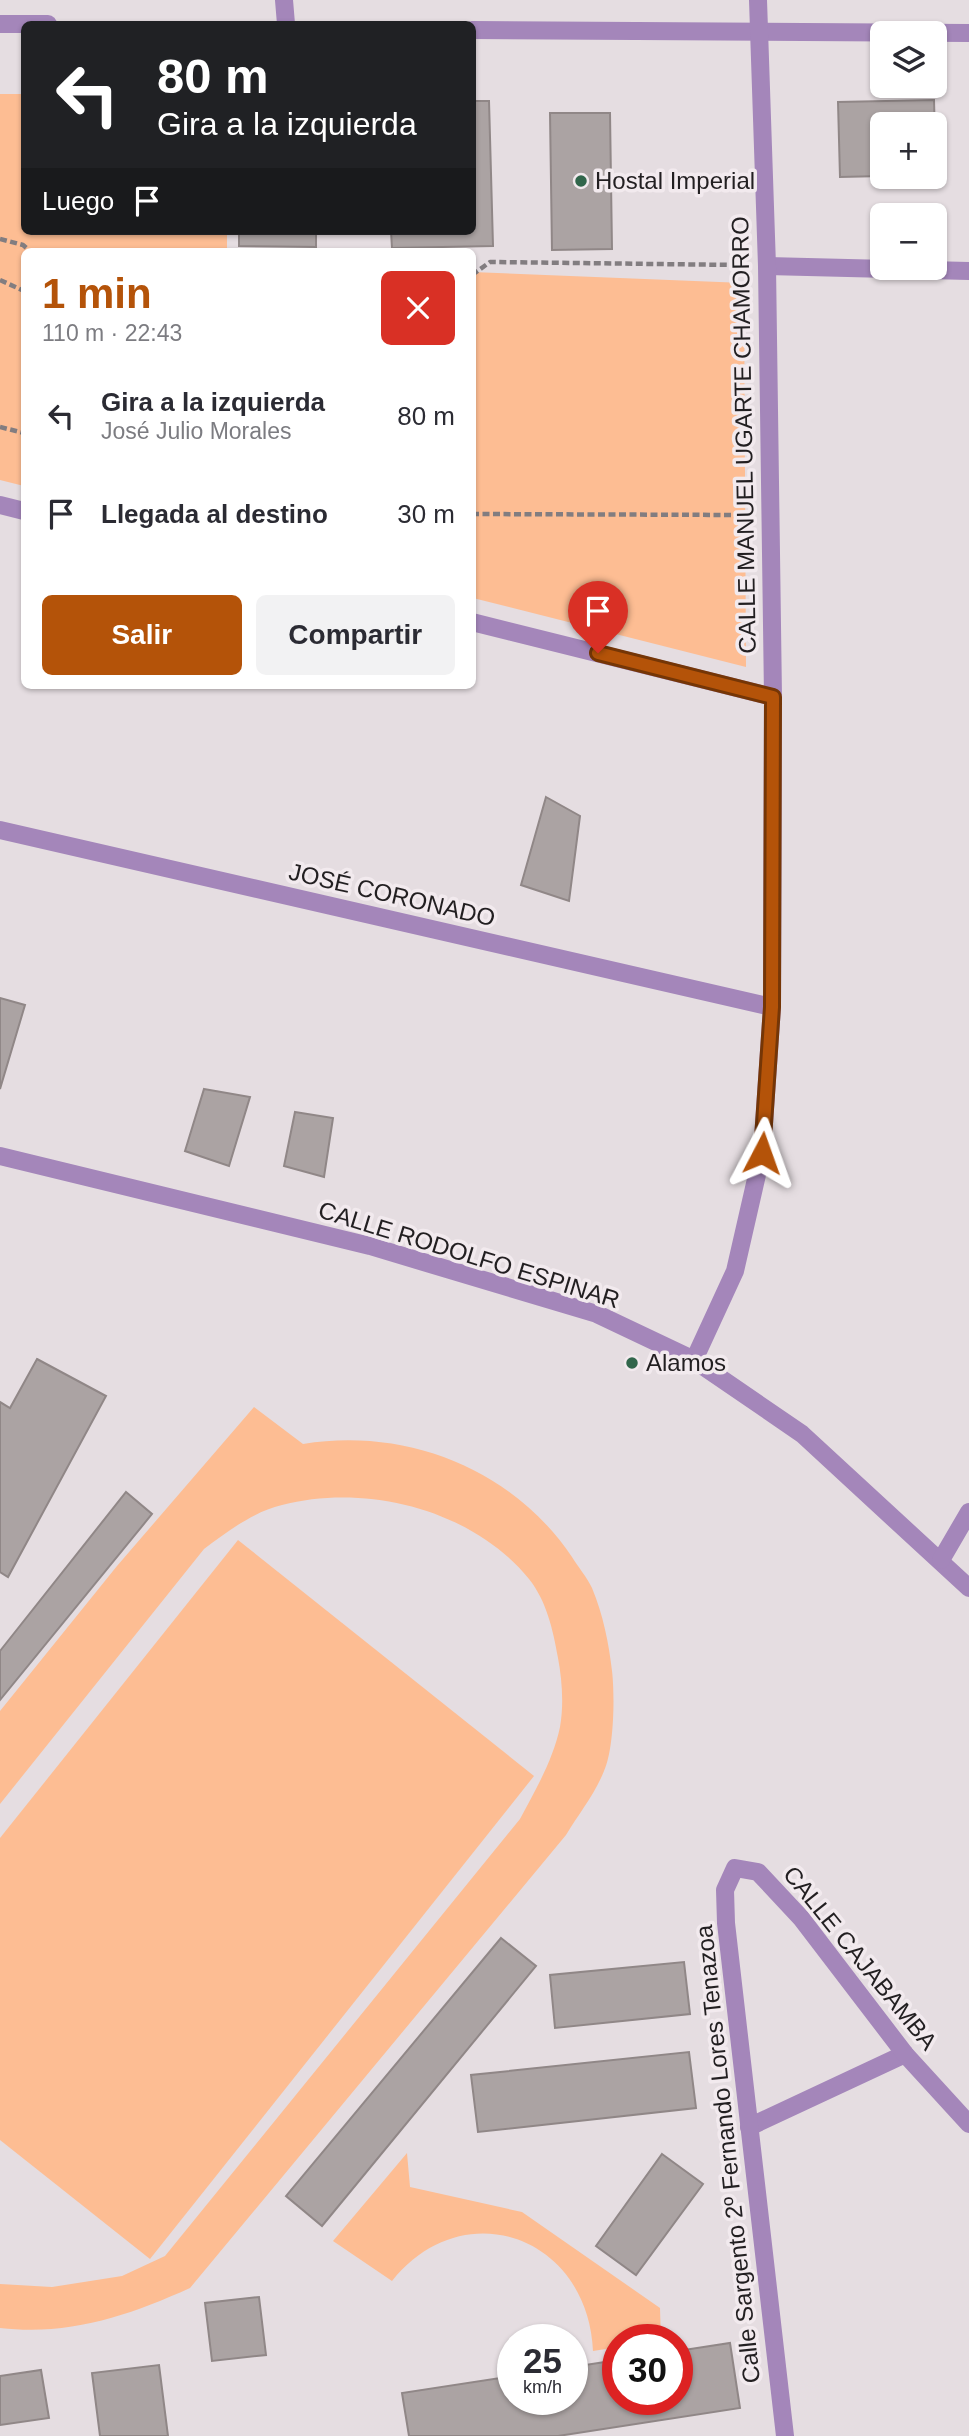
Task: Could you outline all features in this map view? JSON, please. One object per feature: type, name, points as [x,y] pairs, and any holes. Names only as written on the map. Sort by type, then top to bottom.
[{"type":"street","points":[[284,0],[286,21]]},
{"type":"street","name":"CALLE MANUEL UGARTE CHAMORRO","points":[[694,1360],[735,1272],[762,1153],[772,1007],[773,697],[767,265],[758,0]]},
{"type":"street","points":[[0,24],[21,24]]},
{"type":"street","points":[[476,30],[969,33]]},
{"type":"street","points":[[767,265],[969,271]]},
{"type":"street","points":[[0,505],[21,510]]},
{"type":"street","points":[[476,623],[773,697]]},
{"type":"street","name":"JOSÉ CORONADO","points":[[0,830],[772,1007]]},
{"type":"street","name":"CALLE RODOLFO ESPINAR","points":[[0,1156],[370,1246],[597,1314],[694,1360],[802,1434],[969,1588]]},
{"type":"street","points":[[940,1560],[969,1513]]},
{"type":"street","name":"CALLE CAJABAMBA","points":[[735,1868],[758,1872],[801,1918],[905,2054],[969,2124]]},
{"type":"street","name":"Calle Sargento 2º Fernando Lores Tenazoa","points":[[735,1868],[725,1890],[726,1923],[785,2436]]},
{"type":"street","points":[[749,2127],[905,2054]]},
{"type":"path","points":[[0,239],[26,248]]},
{"type":"path","points":[[476,272],[490,262],[767,265]]},
{"type":"path","points":[[0,279],[21,290]]},
{"type":"path","points":[[0,427],[21,432]]},
{"type":"path","points":[[476,514],[770,515]]},
{"type":"shaded area","points":[[0,94],[21,94],[21,235],[227,235],[227,248],[21,248],[21,485],[0,480]]},
{"type":"shaded area","points":[[476,272],[744,283],[746,667],[476,599]]},
{"type":"shaded area","points":[[254,1407],[303,1444],[342,1440],[380,1442],[418,1449],[454,1461],[488,1478],[520,1500],[548,1526],[588,1580],[602,1619],[611,1661],[613,1694],[612,1736],[607,1761],[596,1788],[566,1835],[190,2288],[98,2322],[50,2329],[0,2328],[0,2284],[52,2287],[122,2276],[165,2256],[520,1819],[557,1739],[562,1692],[551,1627],[535,1588],[506,1555],[479,1535],[449,1519],[416,1508],[383,1501],[315,1499],[261,1512],[204,1549],[0,1804],[0,1711],[117,1566]]},
{"type":"shaded area","points":[[238,1540],[534,1776],[150,2259],[0,2140],[0,1838]]},
{"type":"shaded area","points":[[407,2153],[410,2187],[522,2212],[660,2308],[660,2324],[602,2324],[602,2350],[593,2351],[586,2312],[570,2279],[546,2255],[518,2239],[486,2234],[453,2238],[421,2253],[392,2281],[333,2241]]},
{"type":"building","points":[[934,100],[934,112],[870,112],[870,176],[840,177],[838,102]]},
{"type":"building","points":[[476,101],[489,101],[493,246],[392,248],[391,235],[476,235]]},
{"type":"building","name":"Hostal Imperial","points":[[550,113],[610,113],[612,249],[552,250]]},
{"type":"building","points":[[239,235],[316,235],[316,247],[239,246]]},
{"type":"building","points":[[546,797],[580,816],[569,901],[521,885]]},
{"type":"building","points":[[0,998],[25,1005],[0,1089]]},
{"type":"building","points":[[204,1089],[250,1097],[229,1166],[185,1151]]},
{"type":"building","points":[[295,1112],[333,1118],[324,1177],[284,1166]]},
{"type":"building","points":[[37,1359],[106,1396],[8,1577],[0,1572],[0,1402],[10,1408]]},
{"type":"building","points":[[126,1492],[152,1514],[0,1700],[0,1651]]},
{"type":"building","points":[[501,1938],[536,1966],[322,2226],[286,2196]]},
{"type":"building","points":[[684,1962],[690,2014],[555,2028],[550,1975]]},
{"type":"building","points":[[689,2052],[696,2108],[478,2132],[471,2075]]},
{"type":"building","points":[[662,2154],[703,2184],[636,2275],[596,2246]]},
{"type":"building","points":[[259,2297],[266,2355],[212,2361],[205,2303]]},
{"type":"building","points":[[730,2343],[740,2408],[558,2436],[409,2436],[402,2393],[497,2378],[497,2415],[588,2415],[588,2365],[602,2362],[602,2415],[693,2415],[693,2349]]},
{"type":"building","points":[[159,2365],[168,2436],[100,2436],[92,2373]]},
{"type":"building","points":[[41,2370],[49,2418],[0,2425],[0,2376]]},
{"type":"place","name":"Hostal Imperial","points":[[581,181]]},
{"type":"place","name":"Alamos","points":[[632,1363]]},
{"type":"route","points":[[598,653],[773,697],[772,1007],[762,1153]]}]
